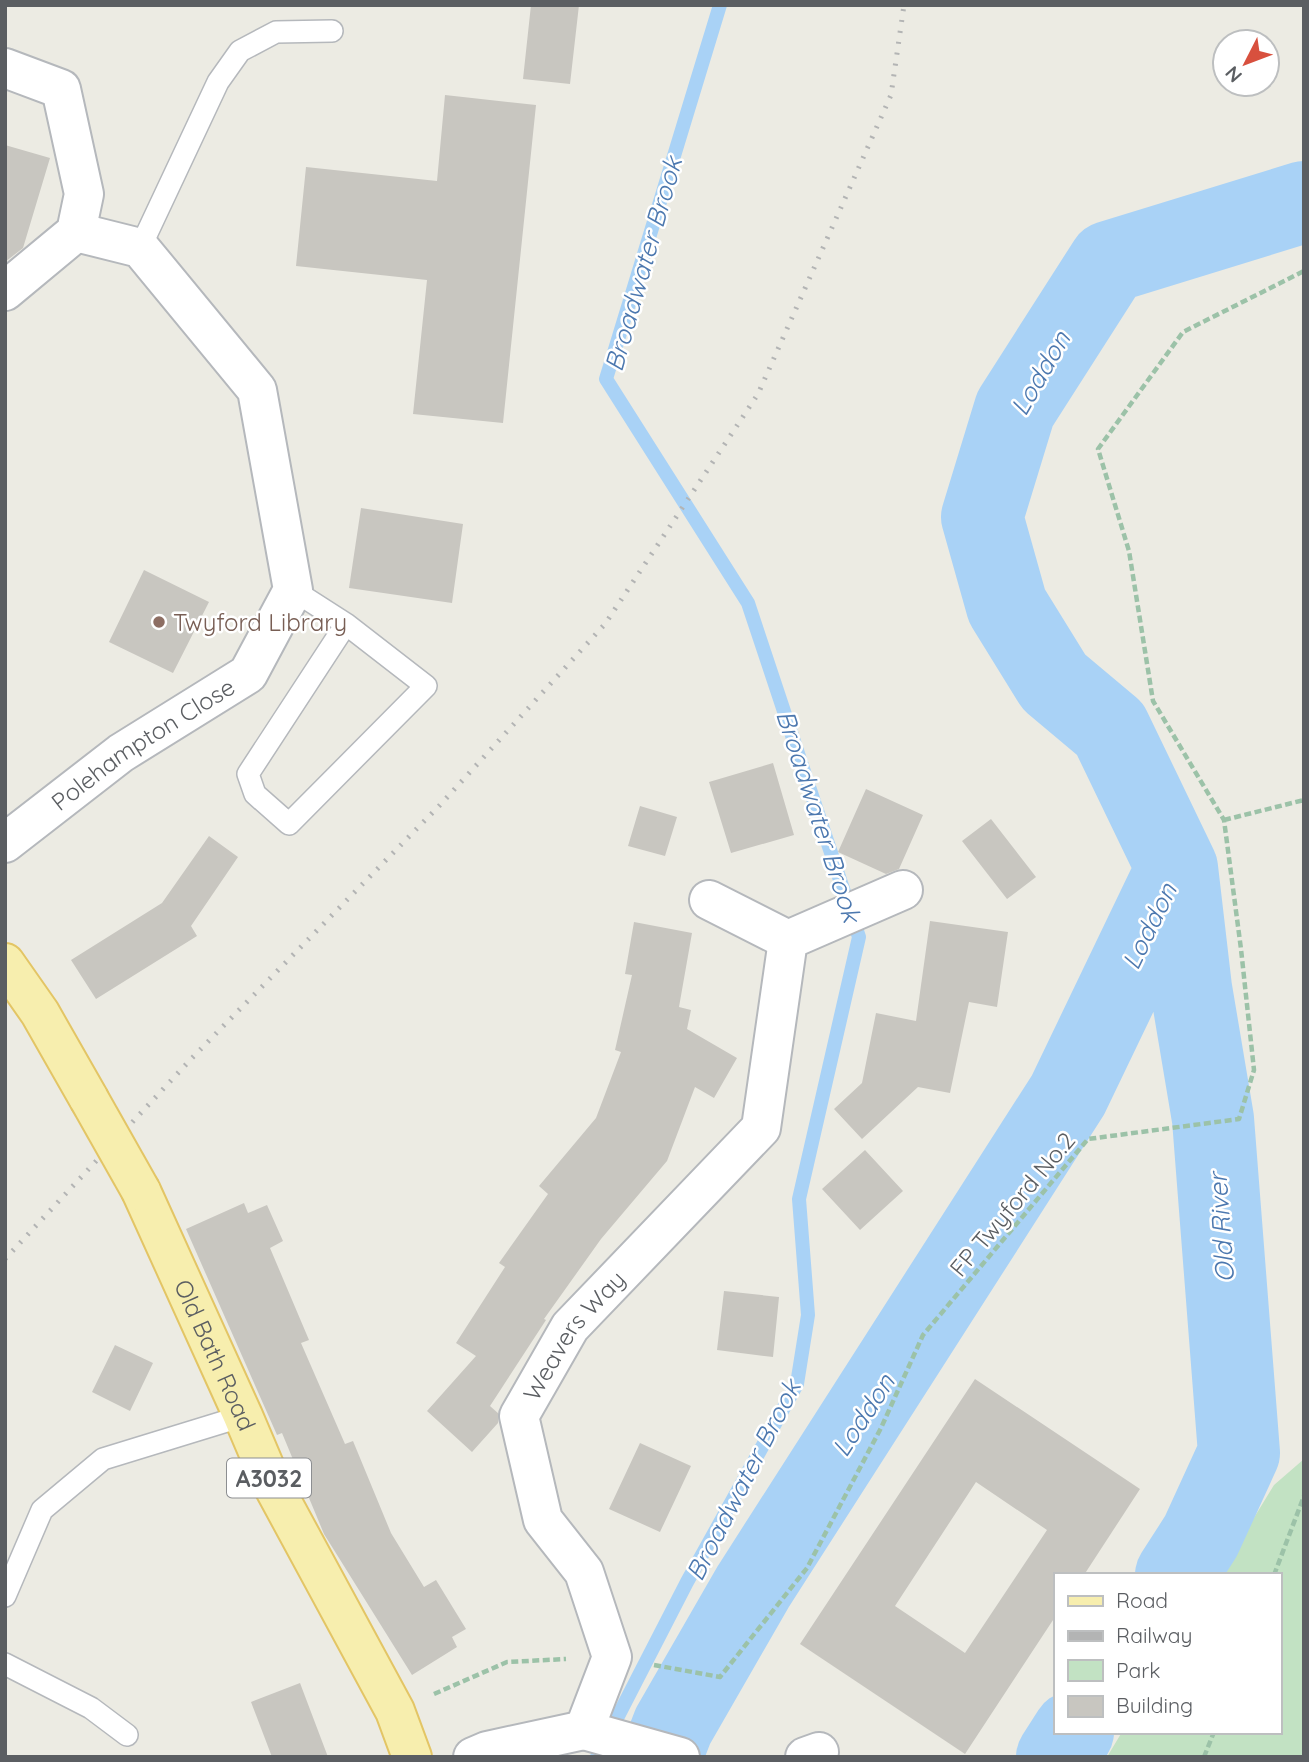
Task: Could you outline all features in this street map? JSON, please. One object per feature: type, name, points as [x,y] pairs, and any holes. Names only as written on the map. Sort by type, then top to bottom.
[{"type":"main road","name":"Old Bath Road","points":[[5,962],[40,1013],[141,1191],[271,1482],[395,1711],[412,1757]]},
{"type":"street","points":[[5,68],[61,89],[83,194],[76,232],[5,291]]},
{"type":"street","points":[[76,232],[140,248],[257,390],[293,590]]},
{"type":"street","name":"Polehampton Close","points":[[5,843],[121,753],[248,674],[293,590]]},
{"type":"street","points":[[709,900],[788,940],[903,890]]},
{"type":"street","name":"Weavers Way","points":[[591,1732],[612,1657],[584,1572],[543,1520],[519,1416],[570,1327],[761,1128],[788,940]]},
{"type":"street","points":[[473,1757],[487,1751],[591,1732],[680,1757]]},
{"type":"lane","points":[[140,248],[218,82],[240,51],[276,32],[332,31]]},
{"type":"lane","points":[[293,590],[346,624],[426,686],[289,824],[255,794],[247,775],[346,624]]},
{"type":"lane","points":[[5,1596],[42,1510],[103,1459],[243,1416]]},
{"type":"lane","points":[[5,1664],[91,1708],[127,1735]]},
{"type":"path","name":"FP Twyford No.2","points":[[653,1665],[720,1677],[807,1568],[881,1428],[923,1335],[1088,1139],[1239,1119],[1254,1070],[1224,820],[1153,701],[1129,551],[1098,449],[1183,332],[1304,271]]},
{"type":"path","points":[[1224,820],[1304,800]]},
{"type":"path","points":[[1275,1573],[1304,1496]]},
{"type":"path","points":[[395,1711],[507,1662],[573,1659]]},
{"type":"path","points":[[1204,1757],[1213,1734]]},
{"type":"green space","points":[[1304,1459],[1304,1757],[1107,1757],[1121,1734],[1281,1734],[1281,1573],[1220,1573],[1274,1485]]},
{"type":"building","points":[[531,5],[579,5],[570,84],[523,79]]},
{"type":"building","points":[[445,95],[536,105],[503,423],[413,414],[427,280],[296,266],[306,167],[437,181]]},
{"type":"building","points":[[5,145],[50,158],[23,248],[5,262]]},
{"type":"building","points":[[361,508],[463,524],[452,603],[349,588]]},
{"type":"building","name":"Twyford Library","points":[[144,570],[209,602],[173,673],[109,642]]},
{"type":"building","points":[[773,763],[794,835],[731,853],[709,782]]},
{"type":"building","points":[[866,789],[923,815],[899,869],[886,874],[838,852]]},
{"type":"building","points":[[640,806],[677,817],[665,856],[628,846]]},
{"type":"building","points":[[991,819],[1036,877],[1007,899],[962,841]]},
{"type":"building","points":[[209,836],[238,857],[191,926],[197,936],[96,999],[71,960],[162,903]]},
{"type":"building","points":[[930,921],[1008,932],[997,1007],[969,1002],[950,1093],[918,1087],[862,1139],[834,1109],[862,1083],[876,1013],[916,1021]]},
{"type":"building","points":[[634,922],[692,933],[679,1007],[691,1010],[687,1029],[737,1058],[714,1098],[695,1087],[667,1161],[601,1239],[544,1319],[546,1320],[490,1406],[499,1414],[498,1423],[472,1452],[427,1411],[476,1356],[456,1343],[505,1267],[499,1263],[548,1194],[539,1186],[596,1118],[621,1052],[615,1050],[632,975],[625,974]]},
{"type":"building","points":[[865,1150],[903,1191],[860,1230],[822,1189]]},
{"type":"building","points":[[244,1203],[248,1213],[267,1205],[283,1241],[270,1248],[309,1340],[301,1343],[345,1444],[353,1441],[391,1533],[424,1587],[436,1580],[466,1629],[452,1637],[457,1647],[412,1675],[324,1534],[282,1433],[277,1435],[186,1229]]},
{"type":"building","points":[[724,1291],[779,1297],[773,1357],[717,1350]]},
{"type":"building","points":[[115,1345],[153,1363],[130,1411],[92,1392]]},
{"type":"building","points":[[975,1379],[1140,1489],[1085,1573],[1054,1573],[1054,1619],[965,1754],[800,1644]],"holes":[[[976,1482],[1047,1530],[965,1653],[895,1606]]]},
{"type":"building","points":[[640,1443],[691,1466],[660,1532],[609,1509]]},
{"type":"building","points":[[300,1683],[328,1757],[272,1757],[251,1702]]},
{"type":"waterway","name":"Broadwater Brook","points":[[597,1757],[687,1582],[797,1384],[808,1315],[799,1199],[859,937],[748,603],[606,379],[720,5]]},
{"type":"waterway","name":"Loddon","points":[[1177,1573],[1201,1536],[1239,1453],[1213,1119],[1191,988],[1177,868],[1110,729],[1054,682],[1007,606],[982,517],[1015,409],[1109,262],[1304,202]]},
{"type":"waterway","name":"Loddon","points":[[661,1757],[673,1726],[753,1587],[1068,1095],[1177,868]]},
{"type":"waterway","name":"Old River","points":[[1057,1757],[1072,1734]]},
{"type":"railway","points":[[5,1259],[192,1058],[440,805],[605,624],[758,394],[891,95],[904,5]]},
{"type":"place","name":"Twyford Library","points":[[159,622]]}]
